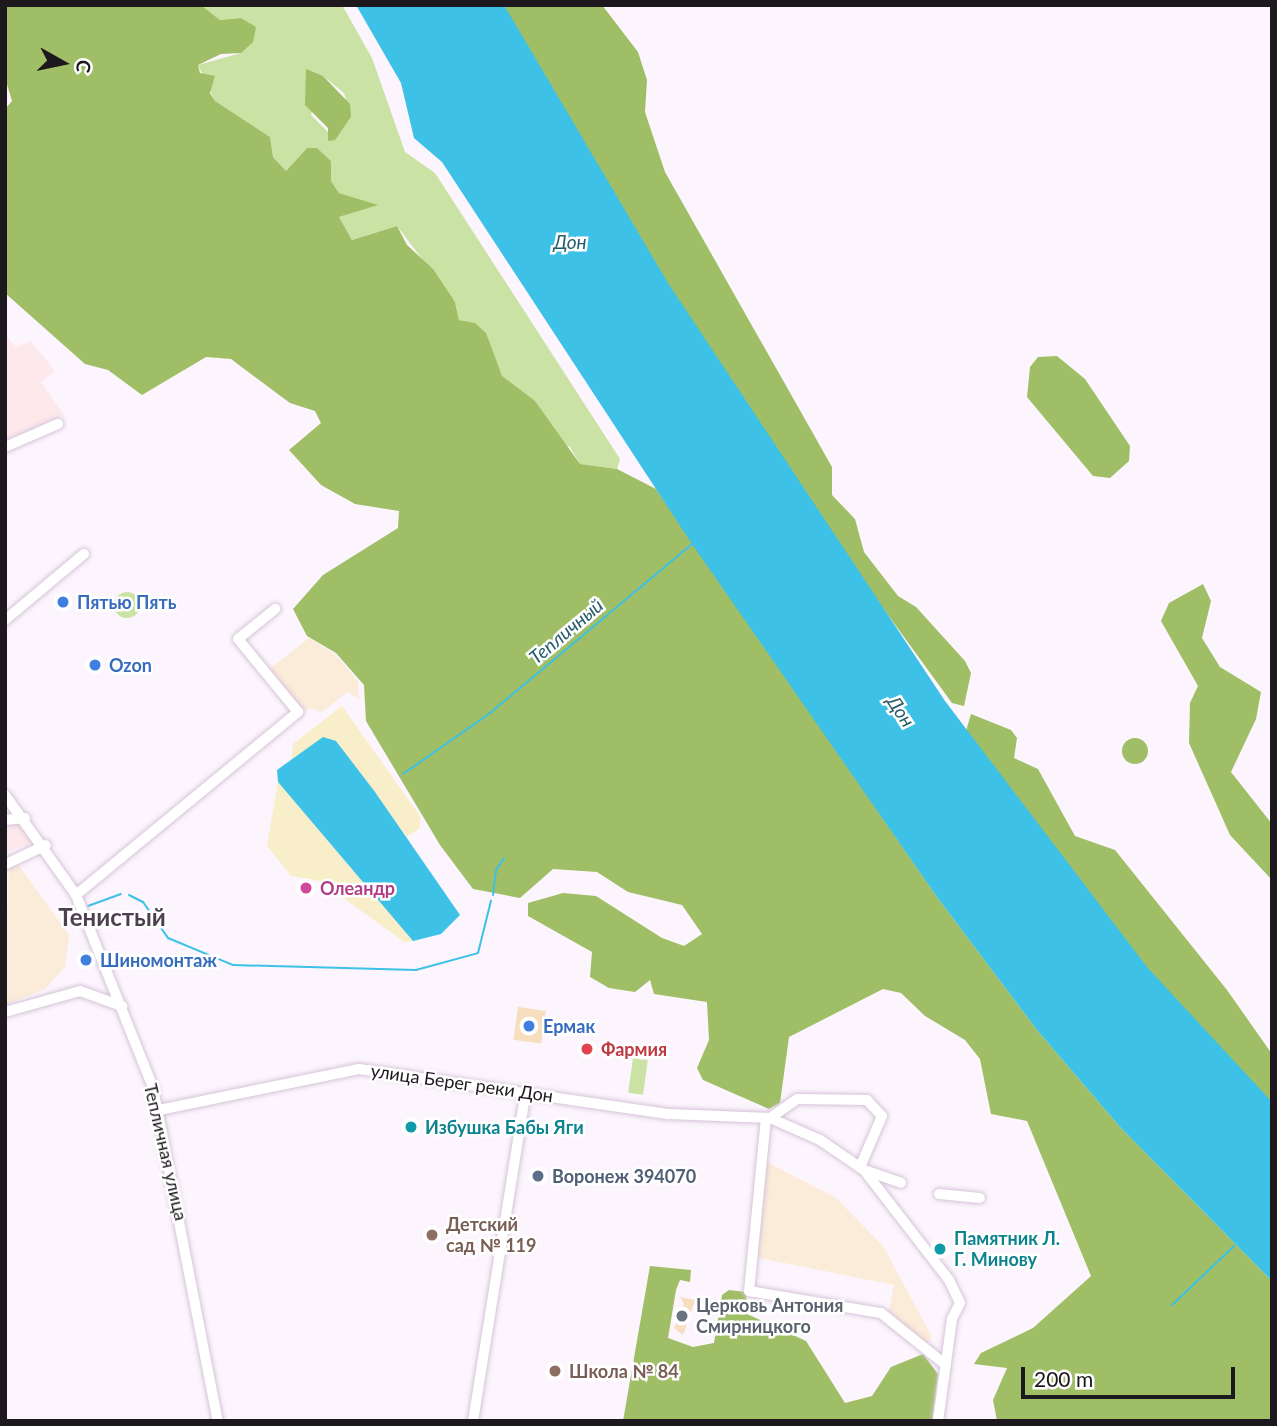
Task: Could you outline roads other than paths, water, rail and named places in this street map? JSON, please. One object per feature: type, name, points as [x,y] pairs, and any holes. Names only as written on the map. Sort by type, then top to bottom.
[{"type":"street","points":[[5,447],[58,424]]},
{"type":"street","points":[[5,620],[84,554]]},
{"type":"street","points":[[76,895],[298,712],[238,639],[275,609]]},
{"type":"street","name":"Тепличная улица","points":[[5,795],[46,845],[76,895],[122,1006],[159,1110],[218,1421]]},
{"type":"street","points":[[5,820],[24,818]]},
{"type":"street","points":[[6,864],[46,845]]},
{"type":"street","points":[[5,1012],[80,991],[122,1006]]},
{"type":"street","name":"улица Берег реки Дон","points":[[159,1110],[359,1069],[526,1091],[669,1114],[768,1118],[820,1140],[862,1168],[949,1280],[960,1303],[946,1365]]},
{"type":"street","points":[[472,1421],[526,1091]]},
{"type":"street","points":[[901,1183],[862,1168],[882,1115],[867,1101],[797,1098],[768,1118],[749,1291],[881,1313],[946,1365],[939,1421]]},
{"type":"street","points":[[939,1194],[980,1198]]},
{"type":"water","name":"Дон","points":[[356,5],[504,5],[668,283],[945,701],[1147,967],[1272,1102],[1272,1281],[1120,1127],[1037,1030],[937,897],[692,544],[442,162],[414,138],[401,83]]},
{"type":"water","points":[[323,737],[336,741],[375,792],[460,915],[441,934],[413,941],[278,782],[277,770]]},
{"type":"waterway","name":"Тепличный","points":[[403,774],[490,713],[692,544]]},
{"type":"waterway","points":[[493,895],[496,870],[504,858]]},
{"type":"waterway","points":[[88,906],[121,894]]},
{"type":"waterway","points":[[129,895],[143,902],[168,938],[233,965],[416,970],[478,953],[491,901]]},
{"type":"waterway","points":[[64,923],[77,913]]},
{"type":"waterway","points":[[1172,1305],[1234,1246]]},
{"type":"place","name":"Пятью Пять","points":[[63,602]]},
{"type":"place","name":"Ozon","points":[[95,665]]},
{"type":"place","name":"Олеандр","points":[[306,888]]},
{"type":"place","name":"Шиномонтаж","points":[[86,960]]},
{"type":"place","name":"Ермак","points":[[529,1026]]},
{"type":"place","name":"Фармия","points":[[587,1049]]},
{"type":"place","name":"Избушка Бабы Яги","points":[[411,1127]]},
{"type":"place","name":"Воронеж 394070","points":[[538,1176]]},
{"type":"place","name":"Детский сад № 119","points":[[432,1235]]},
{"type":"place","name":"Памятник Л. Г. Минову","points":[[940,1249]]},
{"type":"place","name":"Церковь Антония Смирницкого","points":[[682,1316]]},
{"type":"place","name":"Школа № 84","points":[[555,1371]]},
{"type":"district","name":"Тенистый","points":[[112,917]]}]
